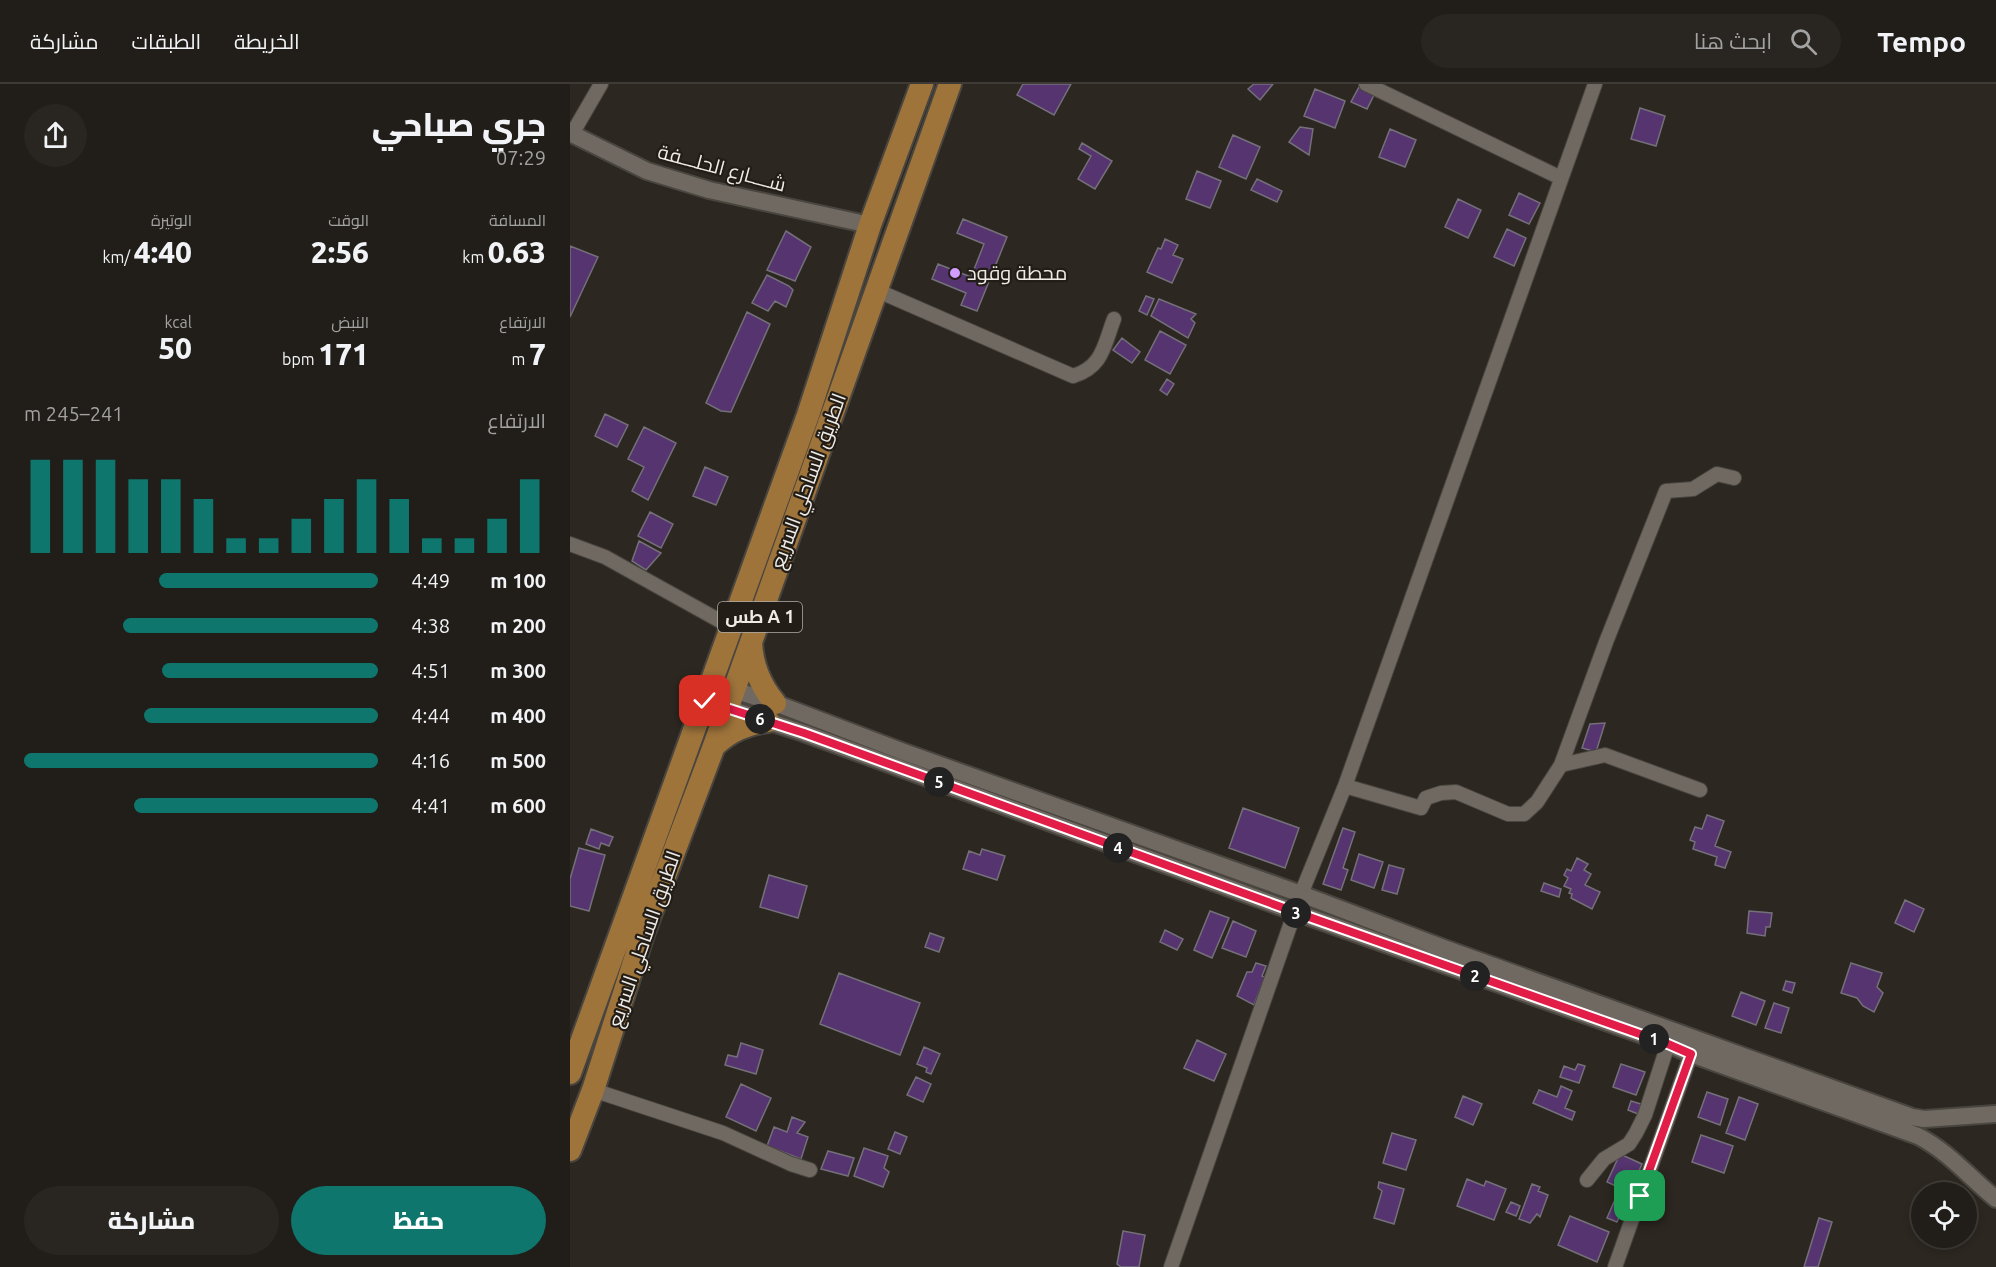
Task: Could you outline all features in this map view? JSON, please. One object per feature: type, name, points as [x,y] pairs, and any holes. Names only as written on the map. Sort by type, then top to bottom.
[{"type":"highway","name":"الطريق الساحلي السريع","points":[[570,1073],[808,415],[870,225],[922,84]]},
{"type":"highway","name":"الطريق الساحلي السريع","points":[[570,1150],[593,1090],[643,934],[714,746],[950,84]]},
{"type":"highway","points":[[714,746],[733,731],[771,712],[757,674],[751,641]]},
{"type":"street","points":[[571,134],[601,84]]},
{"type":"street","points":[[1366,84],[1561,178]]},
{"type":"street","points":[[1171,1267],[1301,894],[1345,786],[1595,84]]},
{"type":"street","name":"شــــارع الحلـــفة","points":[[571,134],[647,171],[709,190],[870,225]]},
{"type":"street","points":[[876,290],[1073,376],[1087,372],[1098,361],[1114,319]]},
{"type":"street","points":[[1345,786],[1421,808],[1426,798],[1441,793],[1456,792],[1508,814],[1524,814],[1537,802],[1561,765],[1606,642],[1666,491],[1693,489],[1717,474],[1734,478]]},
{"type":"street","points":[[570,544],[605,557],[731,627]]},
{"type":"street","points":[[708,692],[771,712],[900,759],[1175,869],[1295,912],[1452,959],[1811,1088],[1937,1146],[1996,1199]]},
{"type":"street","points":[[1561,765],[1605,755],[1700,790]]},
{"type":"street","points":[[900,759],[1180,851],[1301,894],[1452,959]]},
{"type":"street","points":[[1175,869],[1180,851]]},
{"type":"street","points":[[1670,1037],[1691,1054],[1912,1117],[1924,1119],[1996,1114]]},
{"type":"street","points":[[1587,1180],[1604,1159],[1629,1144],[1636,1133],[1645,1115],[1670,1037]]},
{"type":"street","points":[[1615,1267],[1691,1054]]},
{"type":"street","points":[[593,1090],[723,1133],[791,1164],[810,1170]]},
{"type":"building","points":[[1023,84],[1071,84],[1054,115],[1017,95]]},
{"type":"building","points":[[1254,84],[1273,84],[1260,100],[1248,89]]},
{"type":"building","points":[[1359,87],[1374,95],[1367,109],[1351,102]]},
{"type":"building","points":[[1315,89],[1345,101],[1335,128],[1304,116]]},
{"type":"building","points":[[1640,108],[1665,116],[1656,146],[1631,139]]},
{"type":"building","points":[[1300,127],[1313,129],[1309,155],[1289,142]]},
{"type":"building","points":[[1390,129],[1416,140],[1405,167],[1379,157]]},
{"type":"building","points":[[1233,135],[1260,147],[1246,179],[1219,167]]},
{"type":"building","points":[[1082,143],[1112,161],[1095,189],[1078,179],[1091,156],[1079,149]]},
{"type":"building","points":[[1197,171],[1221,181],[1210,208],[1186,199]]},
{"type":"building","points":[[1257,179],[1282,191],[1277,202],[1251,190]]},
{"type":"building","points":[[1519,193],[1540,203],[1529,224],[1509,215]]},
{"type":"building","points":[[1458,199],[1481,210],[1468,238],[1445,227]]},
{"type":"building","points":[[963,219],[1007,237],[977,311],[961,305],[966,293],[932,279],[938,264],[971,277],[984,244],[957,233]]},
{"type":"building","points":[[1507,229],[1526,238],[1514,266],[1494,257]]},
{"type":"building","points":[[786,231],[811,247],[795,281],[767,270]]},
{"type":"building","points":[[1165,239],[1178,245],[1173,255],[1183,259],[1172,283],[1147,272],[1158,248],[1161,249]]},
{"type":"building","points":[[570,246],[598,257],[570,317]]},
{"type":"building","points":[[767,275],[793,290],[786,307],[775,301],[768,311],[752,303]]},
{"type":"building","points":[[1146,296],[1154,299],[1147,315],[1139,311]]},
{"type":"building","points":[[1159,299],[1196,314],[1191,319],[1195,323],[1188,338],[1151,316]]},
{"type":"building","points":[[747,312],[770,324],[731,412],[721,411],[706,403]]},
{"type":"building","points":[[1160,331],[1186,345],[1170,374],[1145,360]]},
{"type":"building","points":[[1122,338],[1140,352],[1132,363],[1113,350]]},
{"type":"building","points":[[1167,379],[1174,384],[1167,395],[1160,390]]},
{"type":"building","points":[[605,414],[628,425],[617,447],[595,436]]},
{"type":"building","points":[[644,427],[676,443],[648,500],[632,491],[644,467],[628,459]]},
{"type":"building","points":[[705,467],[728,477],[716,505],[693,496]]},
{"type":"building","points":[[650,512],[673,524],[661,548],[638,536]]},
{"type":"building","points":[[639,541],[661,553],[646,570],[632,561]]},
{"type":"building","points":[[1605,723],[1596,752],[1582,748],[1590,724]]},
{"type":"building","points":[[1243,808],[1299,828],[1285,868],[1229,848]]},
{"type":"building","points":[[1707,815],[1724,821],[1715,846],[1731,852],[1725,868],[1715,865],[1717,857],[1693,849],[1695,842],[1690,840],[1695,827],[1702,829]]},
{"type":"building","points":[[1343,828],[1355,832],[1343,868],[1348,870],[1341,890],[1323,884]]},
{"type":"building","points":[[591,829],[613,837],[609,846],[601,843],[599,849],[586,844]]},
{"type":"building","points":[[579,848],[605,855],[589,911],[570,906],[570,879]]},
{"type":"building","points":[[982,849],[1005,856],[997,880],[963,869],[969,851],[980,855]]},
{"type":"building","points":[[1359,854],[1383,862],[1374,888],[1351,880]]},
{"type":"building","points":[[1577,858],[1588,864],[1584,870],[1591,874],[1585,885],[1600,892],[1592,909],[1571,898],[1572,894],[1569,893],[1571,889],[1564,886],[1568,878],[1564,875],[1567,869],[1571,871]]},
{"type":"building","points":[[1389,865],[1404,869],[1397,894],[1382,890]]},
{"type":"building","points":[[769,875],[807,886],[798,918],[760,907]]},
{"type":"building","points":[[1544,883],[1561,889],[1559,897],[1541,891]]},
{"type":"building","points":[[1905,900],[1924,909],[1914,932],[1895,923]]},
{"type":"building","points":[[1210,911],[1229,918],[1212,958],[1194,950]]},
{"type":"building","points":[[1749,911],[1772,913],[1770,927],[1766,927],[1765,936],[1747,933]]},
{"type":"building","points":[[1233,921],[1256,931],[1246,957],[1222,948]]},
{"type":"building","points":[[1165,930],[1183,939],[1177,950],[1160,942]]},
{"type":"building","points":[[930,933],[944,938],[939,952],[925,947]]},
{"type":"building","points":[[1256,963],[1266,966],[1262,976],[1265,977],[1254,1005],[1237,996],[1247,972],[1252,972]]},
{"type":"building","points":[[1851,963],[1882,973],[1877,987],[1883,993],[1874,1012],[1863,1006],[1857,998],[1841,993]]},
{"type":"building","points":[[839,973],[920,1003],[900,1055],[820,1024]]},
{"type":"building","points":[[1786,981],[1795,983],[1792,993],[1783,990]]},
{"type":"building","points":[[1741,992],[1765,1001],[1756,1025],[1732,1016]]},
{"type":"building","points":[[1774,1003],[1789,1008],[1781,1033],[1765,1028]]},
{"type":"building","points":[[1197,1040],[1226,1054],[1214,1081],[1184,1068]]},
{"type":"building","points":[[741,1043],[763,1050],[756,1074],[725,1065],[728,1055],[737,1057]]},
{"type":"building","points":[[924,1047],[940,1054],[931,1074],[926,1072],[927,1068],[917,1064]]},
{"type":"building","points":[[1578,1064],[1585,1066],[1579,1083],[1560,1077],[1564,1066],[1575,1070]]},
{"type":"building","points":[[1621,1064],[1645,1072],[1636,1095],[1613,1087]]},
{"type":"building","points":[[916,1077],[931,1084],[923,1102],[907,1095]]},
{"type":"building","points":[[741,1084],[771,1098],[756,1131],[726,1117]]},
{"type":"building","points":[[1561,1086],[1572,1091],[1565,1108],[1575,1112],[1572,1120],[1533,1103],[1539,1090],[1557,1097]]},
{"type":"building","points":[[1707,1092],[1728,1099],[1720,1125],[1698,1117]]},
{"type":"building","points":[[1463,1096],[1482,1104],[1473,1125],[1455,1117]]},
{"type":"building","points":[[1739,1097],[1758,1104],[1745,1140],[1726,1133]]},
{"type":"building","points":[[1631,1101],[1641,1104],[1638,1114],[1628,1110]]},
{"type":"building","points":[[792,1117],[805,1122],[797,1133],[808,1137],[801,1159],[767,1146],[774,1127],[787,1132]]},
{"type":"building","points":[[895,1132],[907,1137],[900,1154],[888,1149]]},
{"type":"building","points":[[1392,1133],[1416,1140],[1406,1170],[1383,1163]]},
{"type":"building","points":[[1701,1135],[1733,1146],[1724,1173],[1692,1162]]},
{"type":"building","points":[[864,1148],[888,1156],[884,1168],[889,1172],[883,1187],[854,1176]]},
{"type":"building","points":[[828,1151],[854,1158],[848,1176],[821,1169]]},
{"type":"building","points":[[1620,1154],[1642,1164],[1617,1222],[1607,1218],[1620,1188],[1607,1182]]},
{"type":"building","points":[[1467,1179],[1484,1186],[1486,1181],[1506,1189],[1494,1220],[1457,1206]]},
{"type":"building","points":[[1379,1182],[1404,1189],[1394,1224],[1374,1218],[1382,1191],[1378,1188]]},
{"type":"building","points":[[1532,1184],[1540,1187],[1538,1191],[1548,1195],[1540,1217],[1537,1214],[1530,1223],[1519,1219]]},
{"type":"building","points":[[1511,1202],[1520,1206],[1516,1216],[1506,1212]]},
{"type":"building","points":[[1570,1216],[1609,1232],[1597,1262],[1558,1245]]},
{"type":"building","points":[[1819,1218],[1832,1222],[1818,1267],[1804,1267]]},
{"type":"building","points":[[1123,1231],[1145,1235],[1139,1267],[1121,1267],[1117,1264]]},
{"type":"place","name":"محطة وقود","points":[[955,273]]},
{"type":"route","points":[[705,701],[804,733],[1691,1054],[1640,1196]]}]
